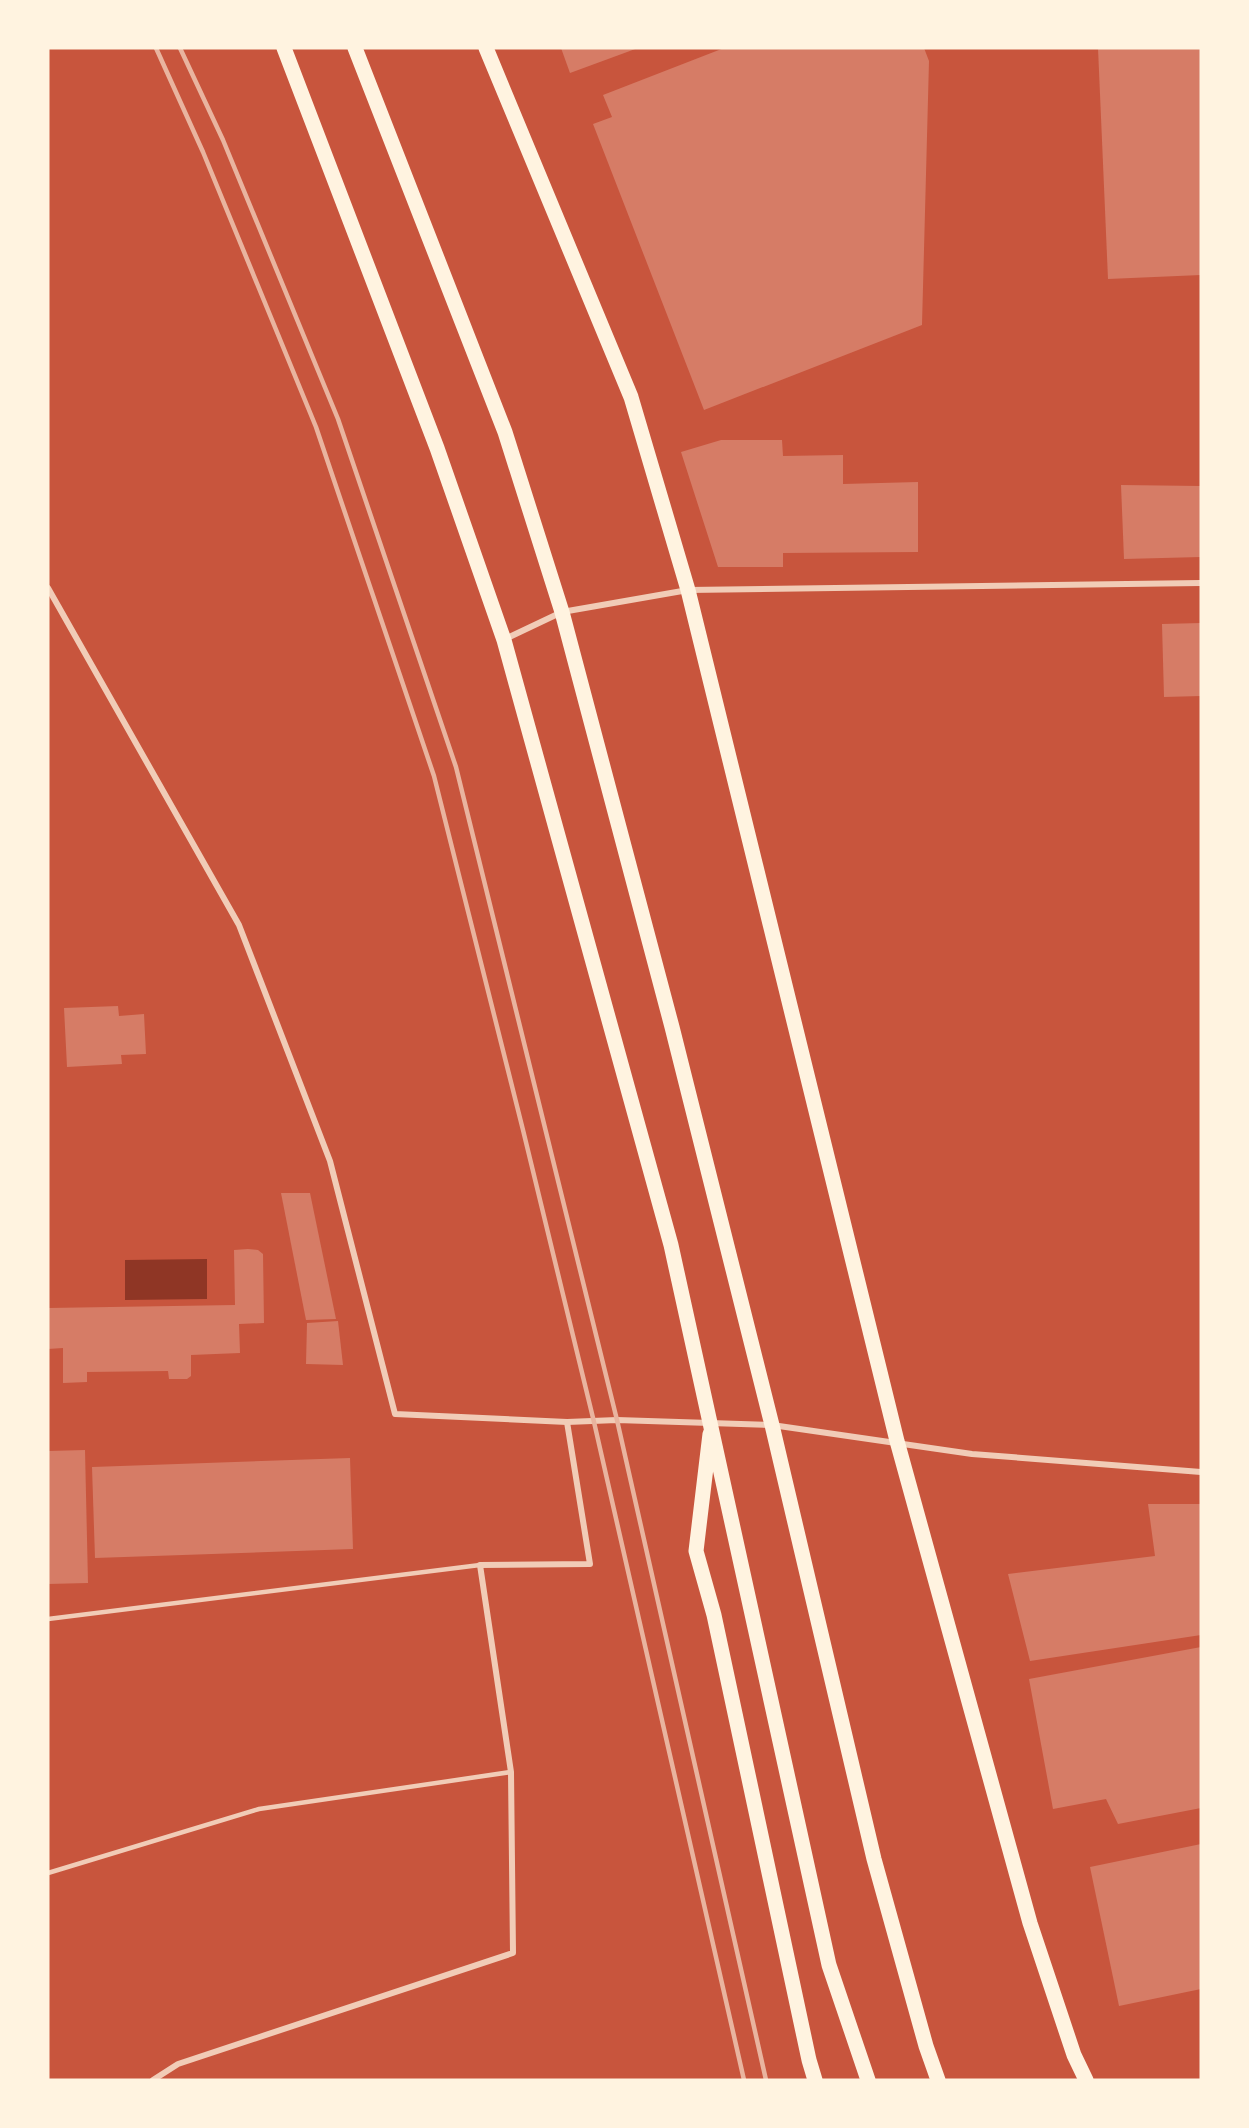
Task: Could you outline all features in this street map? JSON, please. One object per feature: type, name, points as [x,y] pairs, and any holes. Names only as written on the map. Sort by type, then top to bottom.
[{"type":"main road","points":[[284,48],[437,448],[504,640],[671,1245],[829,1965],[868,2080]]},
{"type":"main road","points":[[355,48],[505,432],[562,612],[672,1027],[772,1425],[874,1859],[938,2080]]},
{"type":"main road","points":[[486,48],[631,397],[688,590],[897,1441],[1030,1923],[1074,2055],[1086,2080]]},
{"type":"main road","points":[[711,1422],[696,1551],[714,1615],[815,2080]]},
{"type":"street","points":[[504,640],[562,612],[688,590],[1201,583]]},
{"type":"street","points":[[48,588],[239,926],[330,1161],[395,1414],[567,1422],[617,1420],[772,1425],[897,1441],[972,1454],[1201,1472]]},
{"type":"street","points":[[153,2080],[178,2064],[513,1953],[510,1772],[480,1565],[590,1564],[567,1422]]},
{"type":"lane","points":[[48,1619],[480,1565]]},
{"type":"lane","points":[[48,1874],[259,1809],[510,1772]]},
{"type":"shaded area","points":[[207,1259],[207,1299],[125,1300],[125,1260]]},
{"type":"building","points":[[561,48],[638,48],[570,73]]},
{"type":"building","points":[[724,48],[924,48],[929,61],[922,325],[704,410],[593,124],[612,117],[603,95]]},
{"type":"building","points":[[1098,48],[1201,48],[1201,275],[1108,279]]},
{"type":"building","points":[[721,440],[782,440],[783,456],[843,455],[843,484],[918,482],[918,552],[783,553],[783,567],[718,567],[681,452]]},
{"type":"building","points":[[1121,485],[1201,486],[1201,557],[1124,559]]},
{"type":"building","points":[[1201,623],[1201,696],[1164,697],[1162,624]]},
{"type":"building","points":[[118,1006],[119,1016],[144,1014],[146,1054],[121,1055],[122,1064],[67,1067],[64,1008]]},
{"type":"building","points":[[281,1193],[310,1193],[336,1319],[306,1320]]},
{"type":"building","points":[[234,1250],[258,1250],[263,1254],[264,1323],[239,1324],[240,1353],[191,1355],[191,1376],[187,1379],[169,1379],[168,1371],[87,1372],[87,1382],[63,1383],[63,1348],[48,1349],[48,1308],[235,1305]]},
{"type":"building","points":[[338,1321],[343,1365],[306,1364],[307,1323]]},
{"type":"building","points":[[85,1450],[88,1583],[48,1584],[48,1451]]},
{"type":"building","points":[[350,1458],[353,1549],[95,1558],[92,1467]]},
{"type":"building","points":[[1148,1504],[1201,1504],[1201,1635],[1030,1661],[1008,1574],[1155,1556]]},
{"type":"building","points":[[1201,1647],[1201,1808],[1118,1824],[1106,1799],[1053,1809],[1029,1679]]},
{"type":"building","points":[[1201,1844],[1201,1989],[1119,2006],[1090,1867]]},
{"type":"railway","points":[[156,48],[203,152],[316,427],[434,776],[594,1422],[744,2080]]},
{"type":"railway","points":[[180,48],[223,140],[338,419],[456,767],[617,1420],[766,2080]]}]
